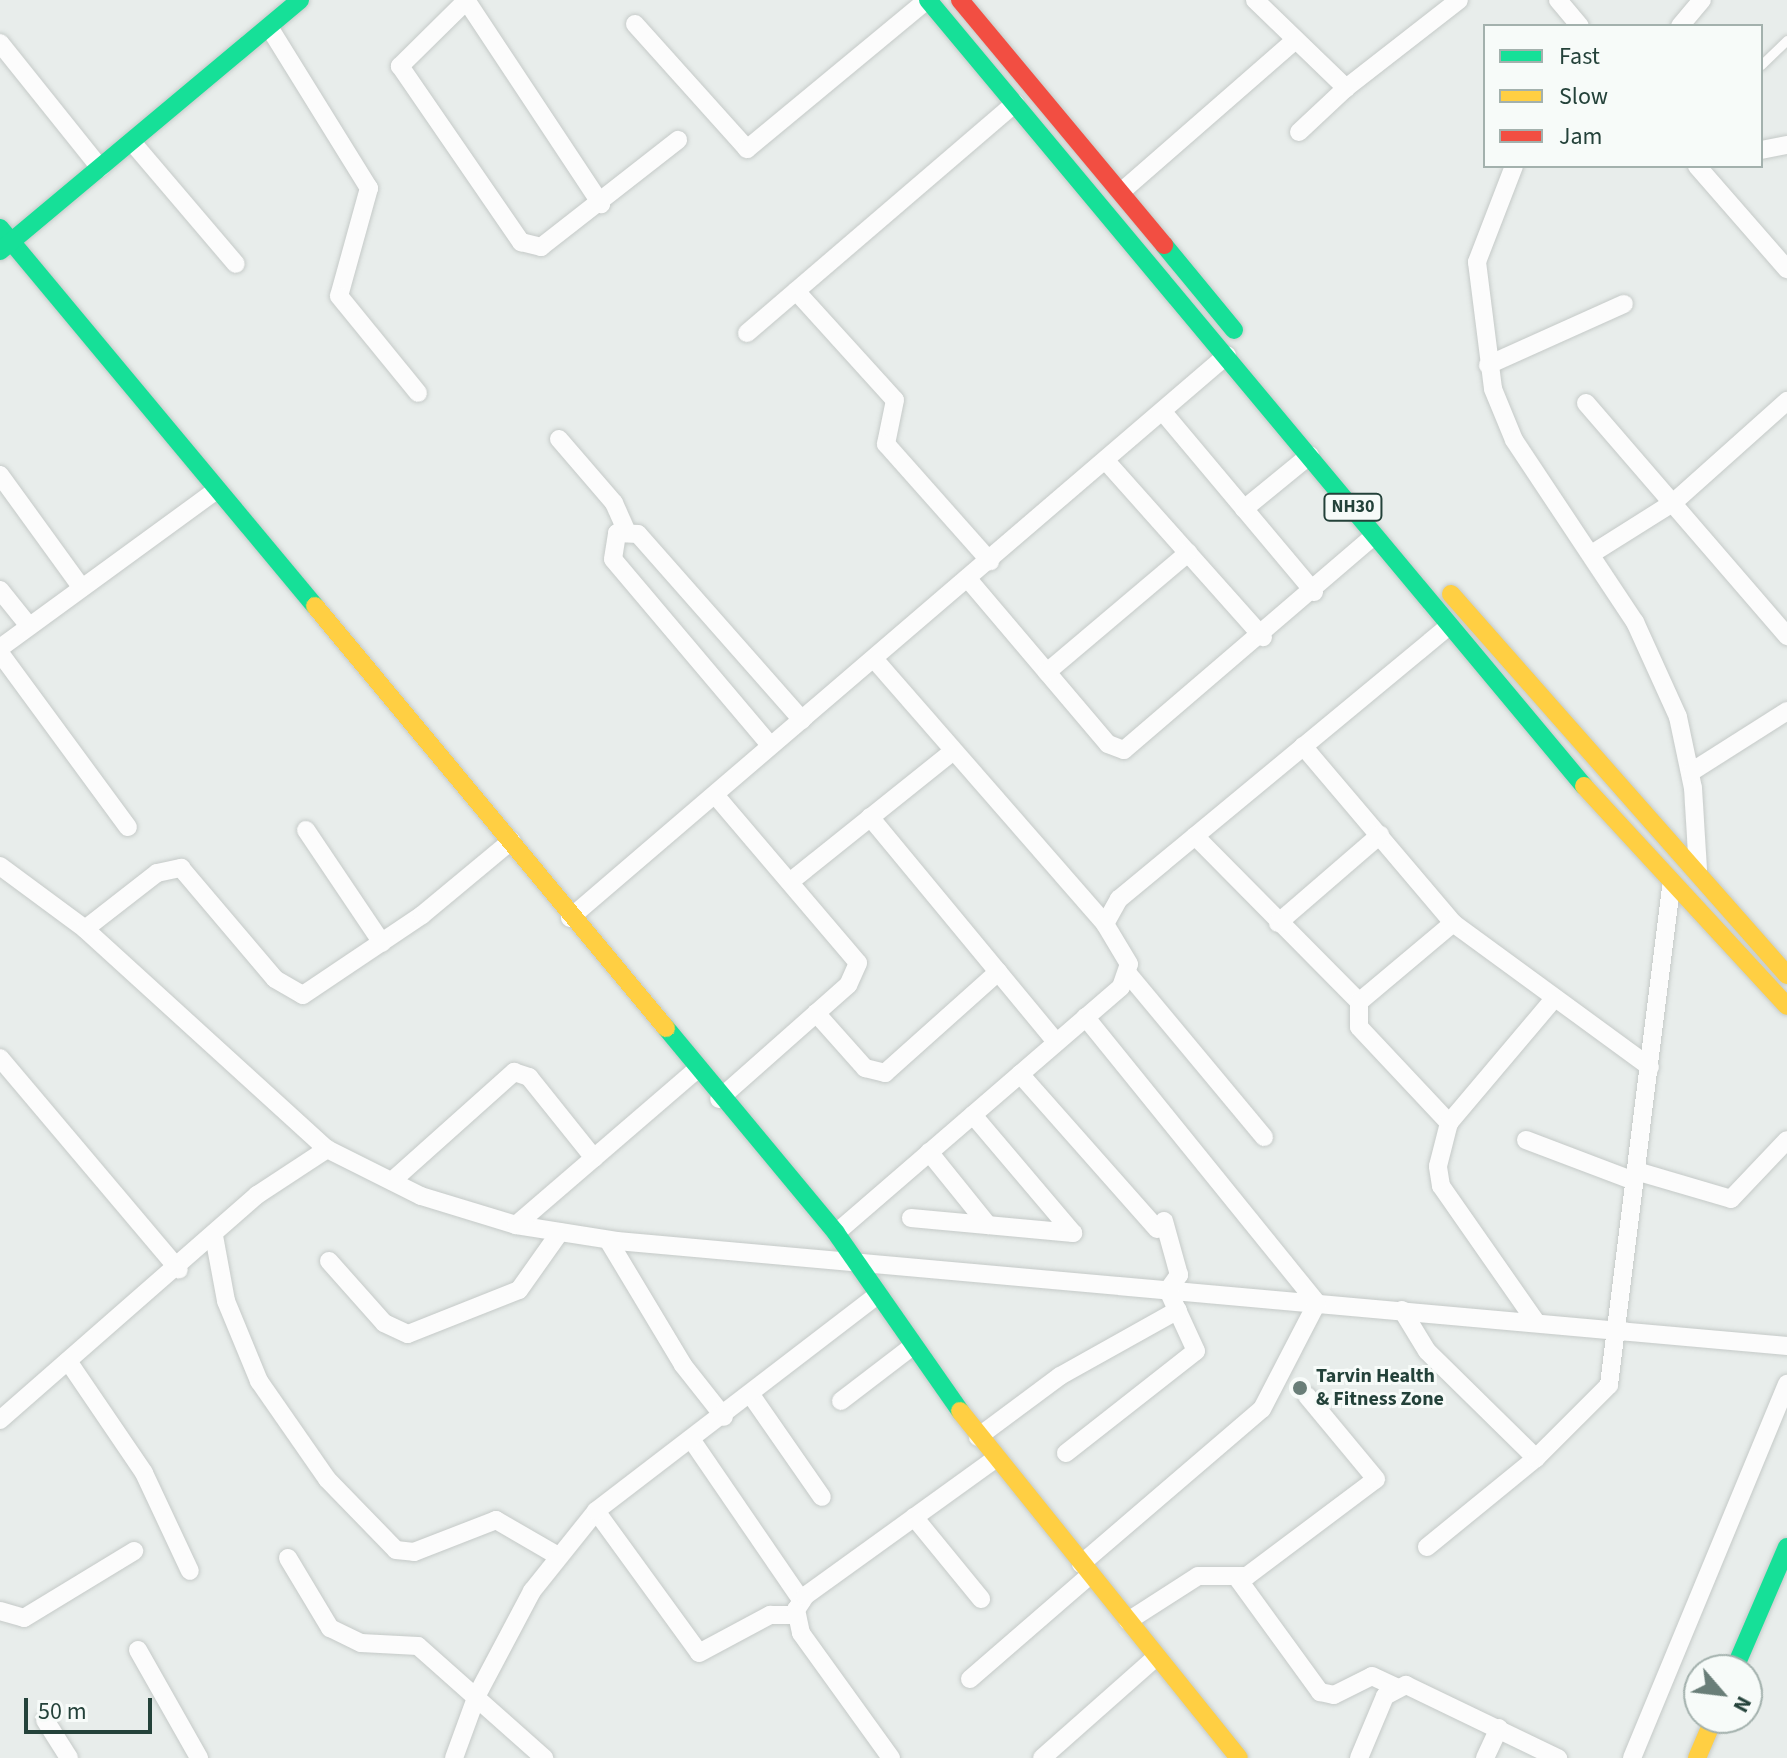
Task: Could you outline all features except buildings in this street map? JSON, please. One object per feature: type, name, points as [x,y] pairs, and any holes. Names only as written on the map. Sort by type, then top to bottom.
[{"type":"main road","points":[[300,0],[100,168],[4,240],[511,841],[719,1099],[836,1233],[910,1348],[978,1437],[1239,1758]]},
{"type":"main road","name":"NH30","points":[[928,0],[1227,355],[1449,626],[1671,887],[1787,1006]]},
{"type":"main road","points":[[960,0],[1252,351]]},
{"type":"main road","points":[[1419,554],[1699,883],[1787,975]]},
{"type":"main road","points":[[1741,1654],[1787,1547]]},
{"type":"main road","points":[[1697,1758],[1707,1734]]},
{"type":"street","points":[[601,204],[466,0],[404,55],[403,74],[521,242],[541,247],[601,204],[678,140]]},
{"type":"street","points":[[635,24],[747,149],[928,0]]},
{"type":"street","points":[[1255,0],[1293,42],[1346,88]]},
{"type":"street","points":[[1299,132],[1346,88],[1459,0]]},
{"type":"street","points":[[1558,0],[1578,24]]},
{"type":"street","points":[[1682,24],[1702,0]]},
{"type":"street","points":[[269,27],[369,188],[339,296],[418,393]]},
{"type":"street","points":[[1121,192],[1293,42]]},
{"type":"street","points":[[0,43],[100,168]]},
{"type":"street","points":[[747,333],[1015,103]]},
{"type":"street","points":[[132,142],[236,264]]},
{"type":"street","points":[[1763,150],[1787,145]]},
{"type":"street","points":[[1513,168],[1477,262],[1488,365],[1514,440],[1593,553],[1642,635],[1678,717],[1691,772],[1699,883]]},
{"type":"street","points":[[1699,168],[1787,269]]},
{"type":"street","points":[[796,291],[895,400],[886,444],[990,561]]},
{"type":"street","points":[[1488,365],[1624,304]]},
{"type":"street","points":[[570,918],[716,796],[770,745],[875,660],[1227,355]]},
{"type":"street","points":[[1593,553],[1674,502],[1787,401]]},
{"type":"street","points":[[1586,403],[1787,636]]},
{"type":"street","points":[[1163,412],[1314,592]]},
{"type":"street","points":[[559,439],[614,503],[625,528],[638,534],[802,720]]},
{"type":"street","points":[[1244,509],[1310,455]]},
{"type":"street","points":[[1106,461],[1263,637]]},
{"type":"street","points":[[0,475],[81,587]]},
{"type":"street","points":[[128,827],[0,651],[81,587],[217,490]]},
{"type":"street","points":[[625,528],[611,543],[613,559],[770,745]]},
{"type":"street","points":[[968,579],[1108,744],[1124,750],[1263,637],[1375,535]]},
{"type":"street","points":[[1047,672],[1188,553]]},
{"type":"street","points":[[0,590],[29,626]]},
{"type":"street","points":[[1105,924],[1119,899],[1449,626]]},
{"type":"street","points":[[875,660],[1105,924],[1129,975],[1264,1137]]},
{"type":"street","points":[[1691,772],[1787,711]]},
{"type":"street","points":[[1303,746],[1453,923],[1552,1001],[1650,1067]]},
{"type":"street","points":[[791,881],[953,751]]},
{"type":"street","points":[[716,796],[858,963],[848,985],[719,1099]]},
{"type":"street","points":[[870,817],[1056,1042]]},
{"type":"street","points":[[306,830],[382,943]]},
{"type":"street","points":[[1278,923],[1380,835]]},
{"type":"street","points":[[1195,836],[1359,1002],[1359,1027],[1449,1123]]},
{"type":"street","points":[[85,929],[169,866],[188,873],[294,993],[313,991],[382,943],[511,841]]},
{"type":"street","points":[[0,866],[85,929],[327,1149],[392,1181],[516,1225],[608,1240],[1787,1346]]},
{"type":"street","points":[[1427,1547],[1536,1458],[1605,1394],[1650,1067],[1671,887]]},
{"type":"street","points":[[1359,1002],[1453,923]]},
{"type":"street","points":[[816,1013],[865,1068],[885,1073],[998,972]]},
{"type":"street","points":[[836,1233],[1085,1017],[1129,975]]},
{"type":"street","points":[[1536,1322],[1441,1186],[1442,1139],[1449,1123],[1552,1001]]},
{"type":"street","points":[[1085,1017],[1317,1303]]},
{"type":"street","points":[[2,1065],[179,1270]]},
{"type":"street","points":[[516,1225],[696,1070]]},
{"type":"street","points":[[392,1181],[514,1072],[529,1077],[594,1158]]},
{"type":"street","points":[[1020,1074],[1161,1225],[1179,1275],[1168,1290]]},
{"type":"street","points":[[911,1218],[1073,1232],[973,1115]]},
{"type":"street","points":[[1526,1140],[1635,1176],[1731,1199],[1787,1140]]},
{"type":"street","points":[[0,1420],[179,1270],[284,1174],[327,1149]]},
{"type":"street","points":[[929,1152],[988,1225]]},
{"type":"street","points":[[329,1261],[384,1323],[408,1334],[519,1290],[560,1232]]},
{"type":"street","points":[[214,1236],[226,1301],[259,1381],[327,1479],[396,1550],[414,1552],[496,1520],[558,1556]]},
{"type":"street","points":[[608,1240],[683,1365],[724,1417]]},
{"type":"street","points":[[1066,1453],[1192,1358],[1195,1340],[1168,1290]]},
{"type":"street","points":[[454,1758],[477,1695],[558,1556],[596,1511],[724,1417],[878,1295]]},
{"type":"street","points":[[970,1679],[1262,1409],[1317,1303]]},
{"type":"street","points":[[978,1437],[1071,1369],[1178,1310]]},
{"type":"street","points":[[1402,1310],[1427,1351],[1536,1458]]},
{"type":"street","points":[[841,1401],[910,1348]]},
{"type":"street","points":[[68,1361],[144,1473],[190,1571]]},
{"type":"street","points":[[1632,1758],[1787,1384]]},
{"type":"street","points":[[751,1395],[822,1497]]},
{"type":"street","points":[[1128,1621],[1198,1576],[1238,1579],[1376,1479],[1307,1396]]},
{"type":"street","points":[[691,1439],[799,1608],[801,1633],[891,1758]]},
{"type":"street","points":[[596,1511],[699,1653],[770,1615],[799,1608],[914,1517],[995,1459]]},
{"type":"street","points":[[914,1517],[981,1599]]},
{"type":"street","points":[[0,1611],[24,1618],[134,1551]]},
{"type":"street","points":[[288,1558],[330,1628],[361,1643],[409,1641],[477,1695],[544,1758]]},
{"type":"street","points":[[1238,1579],[1320,1692],[1334,1695],[1372,1676],[1396,1687],[1415,1686],[1558,1758]]},
{"type":"street","points":[[138,1650],[199,1758]]},
{"type":"street","points":[[1042,1758],[1064,1751],[1155,1658]]},
{"type":"street","points":[[1359,1758],[1396,1687]]},
{"type":"street","points":[[45,1720],[69,1758]]},
{"type":"street","points":[[1485,1758],[1499,1728]]},
{"type":"lane","points":[[1763,63],[1787,40]]},
{"type":"traffic: fast","points":[[0,251],[300,0]]},
{"type":"traffic: fast","points":[[928,0],[1584,786]]},
{"type":"traffic: fast","points":[[0,228],[315,606]]},
{"type":"traffic: fast","points":[[1164,245],[1234,330]]},
{"type":"traffic: fast","points":[[666,1028],[836,1233],[960,1411]]},
{"type":"traffic: fast","points":[[1741,1654],[1787,1547]]},
{"type":"traffic: slow","points":[[1451,594],[1787,975]]},
{"type":"traffic: slow","points":[[315,606],[666,1028]]},
{"type":"traffic: slow","points":[[1584,786],[1787,1006]]},
{"type":"traffic: slow","points":[[960,1411],[1239,1758]]},
{"type":"traffic: slow","points":[[1697,1758],[1707,1734]]},
{"type":"traffic: jam","points":[[960,0],[1164,245]]},
{"type":"place","name":"Tarvin Health & Fitness Zone","points":[[1300,1388]]}]
